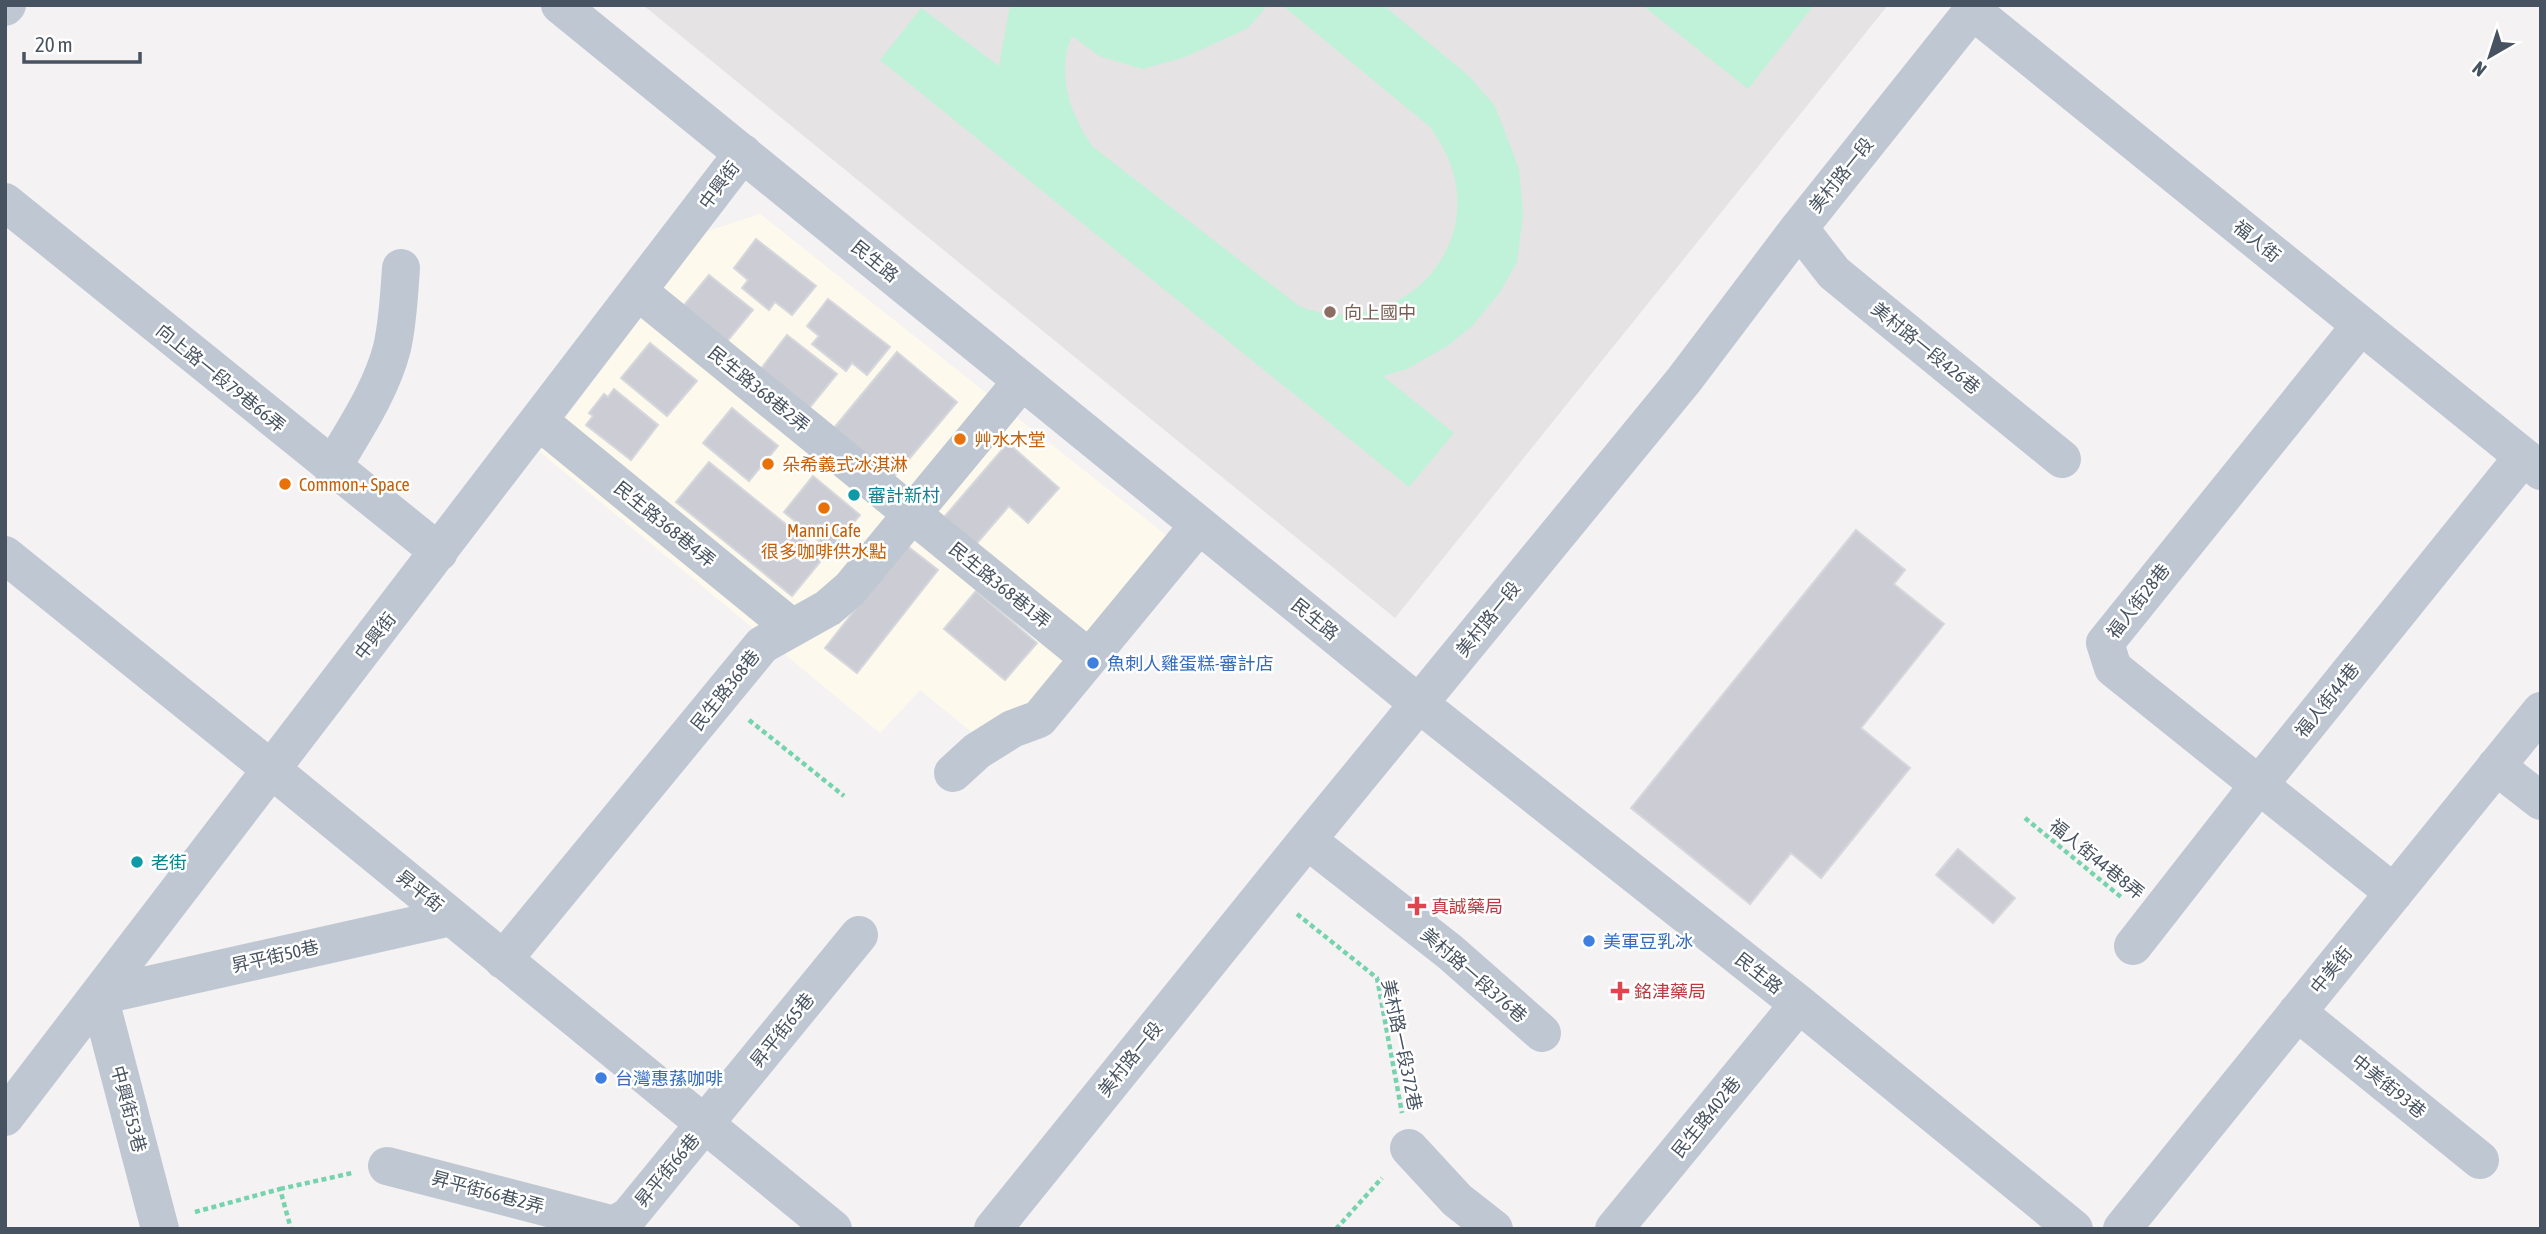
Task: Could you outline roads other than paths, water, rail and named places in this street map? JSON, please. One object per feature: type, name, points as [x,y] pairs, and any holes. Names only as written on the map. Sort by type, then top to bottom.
[{"type":"street","name":"民生路","points":[[560,5],[1418,704],[1799,1004],[2074,1229]]},
{"type":"street","name":"美村路一段","points":[[993,1229],[1684,380],[1799,228],[1975,8]]},
{"type":"street","name":"福人街","points":[[1975,8],[2532,464]]},
{"type":"street","name":"中興街","points":[[5,1117],[743,153]]},
{"type":"street","name":"向上路一段79巷66弄","points":[[5,202],[439,552]]},
{"type":"street","name":"美村路一段426巷","points":[[1799,228],[1833,273],[2062,459]]},
{"type":"street","points":[[332,468],[379,385],[391,351],[396,329],[401,268]]},
{"type":"street","name":"民生路368巷2弄","points":[[639,292],[912,513]]},
{"type":"street","name":"福人街28巷","points":[[2361,326],[2105,643],[2113,668],[2394,893]]},
{"type":"street","name":"民生路368巷","points":[[503,960],[762,645],[828,608],[850,589],[1022,381]]},
{"type":"street","name":"民生路368巷4弄","points":[[539,421],[791,627]]},
{"type":"street","name":"福人街44巷","points":[[2143,934],[2258,786],[2532,464]]},
{"type":"street","name":"民生路368巷1弄","points":[[912,513],[1089,658]]},
{"type":"street","points":[[953,773],[977,751],[1012,729],[1039,719],[1199,525]]},
{"type":"street","name":"昇平街","points":[[5,555],[272,769],[833,1229]]},
{"type":"street","name":"中美街","points":[[2122,1229],[2541,711]]},
{"type":"street","points":[[2496,765],[2541,801]]},
{"type":"street","name":"美村路一段376巷","points":[[1307,840],[1450,952],[1542,1033]]},
{"type":"street","name":"昇平街50巷","points":[[99,996],[451,917]]},
{"type":"street","name":"昇平街65巷","points":[[705,1125],[859,935]]},
{"type":"street","name":"中興街53巷","points":[[99,996],[159,1225]]},
{"type":"street","name":"民生路402巷","points":[[1614,1229],[1799,1004]]},
{"type":"street","name":"中美街93巷","points":[[2297,1012],[2480,1160]]},
{"type":"street","name":"昇平街66巷","points":[[629,1216],[705,1125]]},
{"type":"street","points":[[1409,1148],[1457,1200],[1494,1229]]},
{"type":"street","name":"昇平街66巷2弄","points":[[387,1166],[614,1225],[629,1216]]},
{"type":"place","name":"向上國中","points":[[1330,312]]},
{"type":"place","name":"艸水木堂","points":[[960,439]]},
{"type":"place","name":"朵希義式冰淇淋","points":[[768,464]]},
{"type":"place","name":"Common+ Space","points":[[285,484]]},
{"type":"place","name":"審計新村","points":[[854,495]]},
{"type":"place","name":"Manni Cafe 很多咖啡供水點","points":[[824,508]]},
{"type":"place","name":"魚刺人雞蛋糕-審計店","points":[[1093,663]]},
{"type":"place","name":"老街","points":[[137,862]]},
{"type":"place","name":"真誠藥局","points":[[1417,906]]},
{"type":"place","name":"美軍豆乳冰","points":[[1589,941]]},
{"type":"place","name":"銘津藥局","points":[[1620,991]]},
{"type":"place","name":"台灣惠蓀咖啡","points":[[601,1078]]}]
